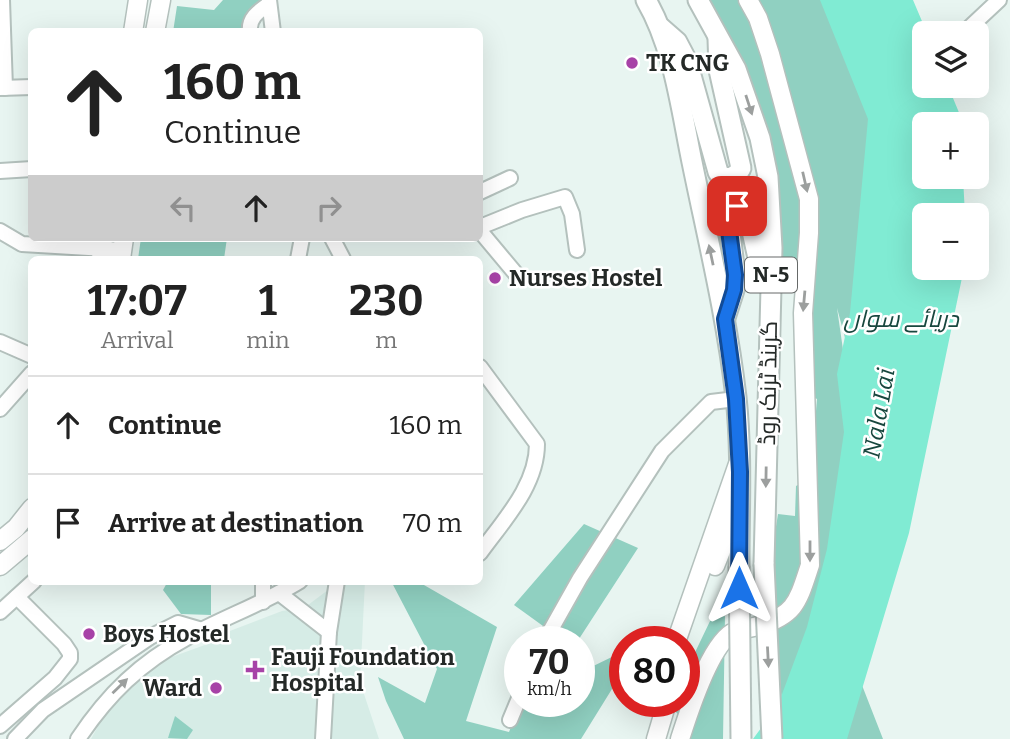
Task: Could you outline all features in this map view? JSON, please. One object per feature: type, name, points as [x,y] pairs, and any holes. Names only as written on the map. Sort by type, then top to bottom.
[{"type":"highway","name":"گرینڈ ٹرنک روڈ","points":[[646,0],[658,24],[681,106],[725,319],[736,399],[741,739]]},
{"type":"highway","name":"گرینڈ ٹرنک روڈ","points":[[698,0],[719,34],[748,101],[768,177],[772,224],[764,564],[772,739]]},
{"type":"highway","points":[[658,24],[677,42],[687,61],[718,172],[722,177],[731,178],[741,168],[719,70],[719,34]]},
{"type":"highway","points":[[725,319],[734,290],[735,275],[727,216],[730,208],[744,208],[748,214],[761,271],[771,290]]},
{"type":"main road","points":[[134,28],[138,0]]},
{"type":"main road","points":[[156,28],[161,0]]},
{"type":"main road","points":[[680,739],[690,705],[715,652],[733,632],[781,619],[800,595],[810,565],[803,313],[809,199],[770,54],[758,18],[748,0]]},
{"type":"main road","points":[[682,626],[739,462]]},
{"type":"main road","points":[[692,626],[739,504]]},
{"type":"main road","points":[[0,541],[16,528],[28,513]]},
{"type":"main road","points":[[0,566],[28,542]]},
{"type":"main road","points":[[644,739],[651,717]]},
{"type":"main road","points":[[656,739],[663,717]]},
{"type":"street","points":[[2,0],[3,88],[28,87]]},
{"type":"street","points":[[250,28],[257,12],[269,2]]},
{"type":"street","points":[[269,2],[272,28]]},
{"type":"street","points":[[975,21],[993,2]]},
{"type":"street","points":[[0,171],[28,169]]},
{"type":"street","points":[[483,191],[510,178]]},
{"type":"street","points":[[483,228],[522,210],[565,197],[572,214],[577,250]]},
{"type":"street","points":[[0,231],[22,244],[122,249]]},
{"type":"street","points":[[483,233],[516,274]]},
{"type":"street","points":[[0,342],[28,354]]},
{"type":"street","points":[[483,372],[537,444],[537,460],[523,494],[483,549]]},
{"type":"street","points":[[0,409],[28,378]]},
{"type":"street","points":[[553,626],[580,578],[662,451],[711,402],[736,399]]},
{"type":"street","points":[[0,612],[30,585]]},
{"type":"street","points":[[263,585],[263,602]]},
{"type":"street","points":[[78,739],[106,699],[154,658],[293,585]]},
{"type":"street","points":[[323,739],[329,632],[336,585]]},
{"type":"street","points":[[279,593],[329,632]]},
{"type":"street","points":[[0,726],[55,678],[70,659],[70,653],[64,644],[17,597]]},
{"type":"street","points":[[15,739],[44,710],[150,637],[178,622],[202,631]]},
{"type":"shaded area","points":[[223,0],[261,0],[248,28],[174,28],[177,6],[214,10]]},
{"type":"shaded area","points":[[710,0],[833,0],[890,131],[859,390],[837,308],[856,440],[826,593],[883,739],[785,739],[770,564],[778,514],[795,516],[796,486],[813,476],[805,414],[816,411],[817,399],[811,396],[793,272],[775,274],[778,212],[736,54]]},
{"type":"shaded area","points":[[140,242],[226,242],[224,256],[138,256]]},
{"type":"shaded area","points":[[584,524],[638,548],[587,626],[543,626],[514,605]]},
{"type":"shaded area","points":[[166,585],[211,585],[211,615],[181,614],[163,590]]},
{"type":"shaded area","name":"Fauji Foundation Hospital","points":[[335,585],[365,585],[360,682],[379,739],[91,739],[102,719],[135,681],[166,659],[216,641],[222,634],[282,611],[304,608]]},
{"type":"shaded area","points":[[393,585],[424,585],[497,627],[466,721],[509,732],[515,717],[595,717],[581,739],[404,739],[378,677],[425,703],[437,669]]},
{"type":"shaded area","points":[[725,616],[723,739],[682,739],[680,717],[700,717],[700,642],[711,619]]},
{"type":"shaded area","points":[[609,658],[609,694],[595,716],[595,665]]},
{"type":"shaded area","points":[[175,716],[193,730],[187,739],[168,738]]},
{"type":"water","name":"دریائے سواں","points":[[820,0],[913,0],[922,21],[912,21],[912,98],[953,98],[959,112],[912,112],[912,189],[964,189],[964,203],[912,203],[912,280],[962,280],[909,533],[847,739],[753,739],[778,705],[807,627],[827,549],[844,432],[837,374],[850,313],[868,119]]},
{"type":"place","name":"TK CNG","points":[[632,63]]},
{"type":"place","name":"Nurses Hostel","points":[[495,278]]},
{"type":"place","name":"Boys Hostel","points":[[89,634]]},
{"type":"place","name":"Fauji Foundation Hospital","points":[[255,670]]},
{"type":"place","name":"Ward","points":[[216,688]]},
{"type":"route","points":[[737,206],[730,208],[727,216],[735,275],[734,290],[725,319],[736,399],[740,472],[739,588]]},
{"type":"water label","name":"Nala Lai","points":[[879,413]]}]
